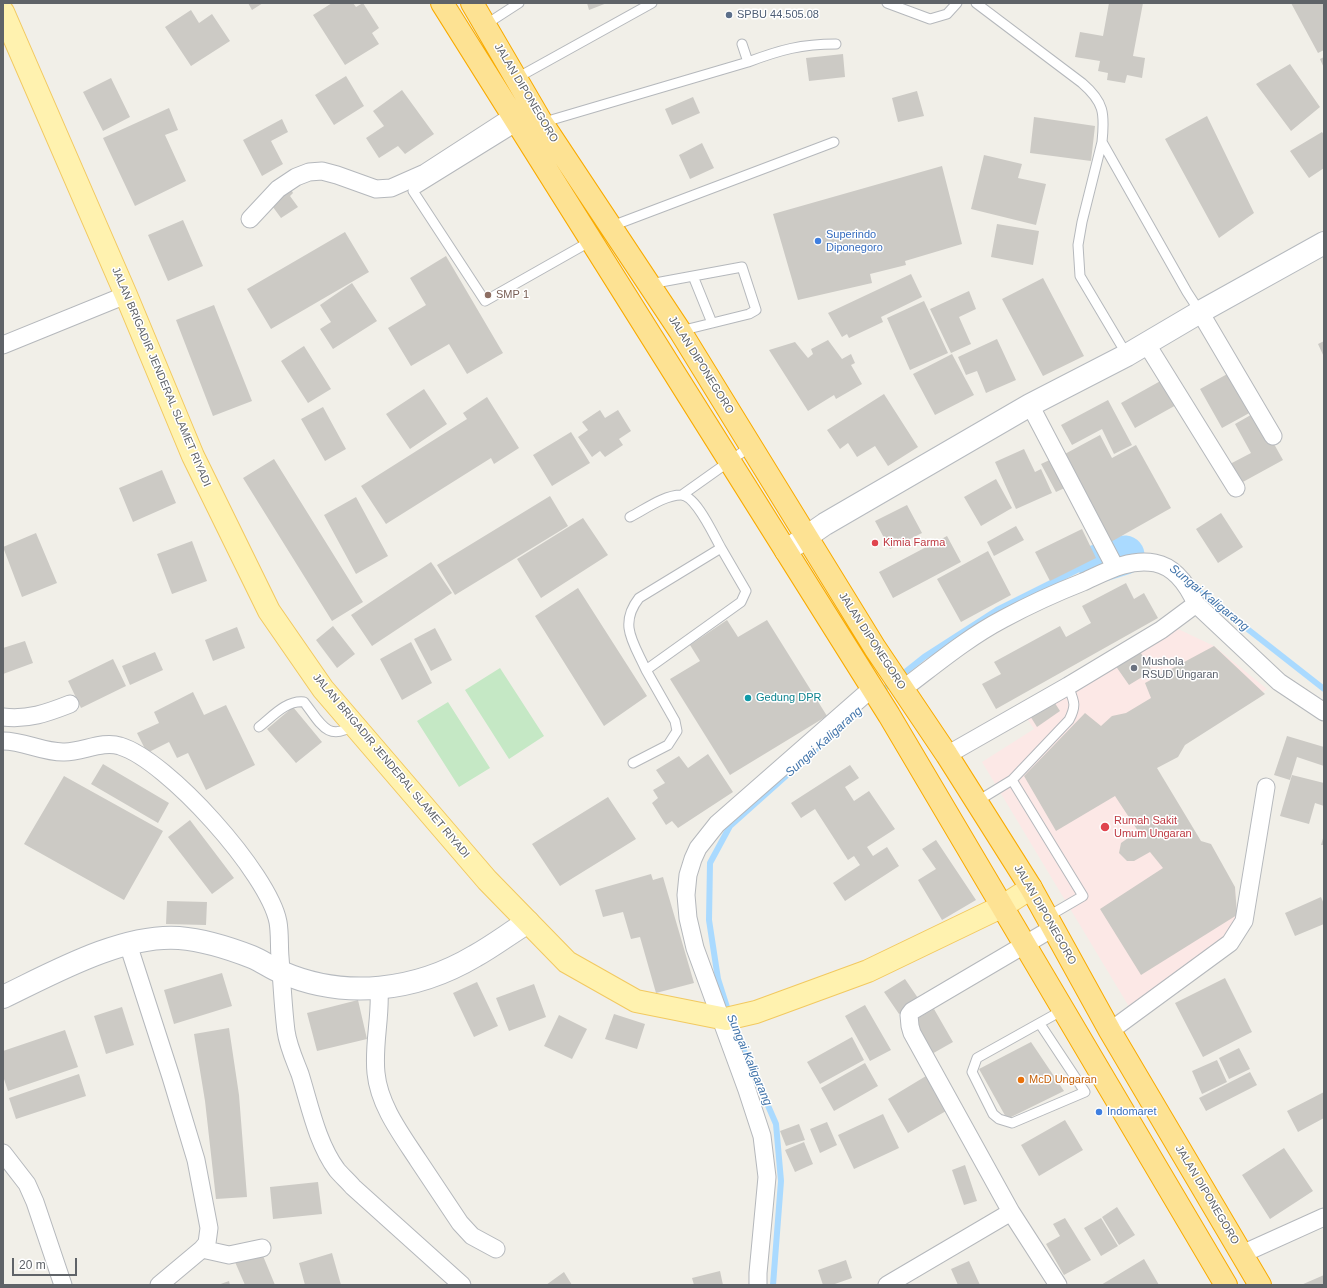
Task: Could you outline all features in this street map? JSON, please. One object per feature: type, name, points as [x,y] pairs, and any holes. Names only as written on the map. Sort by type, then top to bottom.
[{"type":"highway","name":"JALAN DIPONEGORO","points":[[442,3],[506,84],[527,126],[612,226],[680,331],[875,648],[947,755],[1031,888],[1110,1031],[1260,1285]]},
{"type":"highway","name":"JALAN DIPONEGORO","points":[[472,3],[485,25],[506,84],[527,126],[591,241],[888,715],[1003,906],[1024,946],[1226,1285]]},
{"type":"highway","points":[[591,241],[612,226]]},
{"type":"highway","points":[[853,660],[875,648]]},
{"type":"main road","name":"JALAN BRIGADIR JENDERAL SLAMET RIYADI","points":[[3,12],[126,295],[193,456],[270,610],[323,688],[487,880],[567,962],[636,1001],[723,1018],[756,1012],[868,971],[1003,906],[1031,888]]},
{"type":"main road","points":[[786,551],[806,536],[1030,405],[1127,355],[1200,312],[1324,243]]},
{"type":"main road","points":[[3,997],[101,952],[128,944],[178,938],[203,942],[252,957],[281,972],[332,986],[356,989],[380,988],[419,982],[447,970],[475,956],[528,922]]},
{"type":"street","points":[[250,219],[278,189],[296,177],[309,172],[322,171],[376,189],[391,188],[527,126]]},
{"type":"street","points":[[3,345],[126,295]]},
{"type":"street","points":[[1200,312],[1273,436]]},
{"type":"street","points":[[1146,343],[1236,488]]},
{"type":"street","points":[[1030,405],[1115,567]]},
{"type":"street","points":[[901,686],[964,643],[1002,620],[1047,597],[1115,567],[1138,562],[1157,563],[1167,567],[1180,577],[1189,588],[1200,610],[1243,646],[1279,682],[1324,712]]},
{"type":"street","points":[[947,755],[1068,686],[1161,630],[1196,604]]},
{"type":"street","points":[[758,1285],[758,1266],[767,1178],[765,1153],[762,1136],[723,1018],[694,948],[688,918],[686,895],[688,875],[695,854],[717,824],[873,692]]},
{"type":"street","points":[[3,717],[24,718],[39,716],[70,704]]},
{"type":"street","points":[[3,741],[26,744],[47,751],[64,752],[103,745],[118,745],[133,750],[172,779],[226,838],[258,877],[278,921],[286,1034],[317,1128],[334,1165],[353,1186],[462,1285]]},
{"type":"street","points":[[1110,1031],[1230,943],[1244,921],[1266,787]]},
{"type":"street","points":[[1050,923],[1024,946],[912,1012],[908,1018],[912,1033],[1011,1212],[1058,1285]]},
{"type":"street","points":[[128,944],[196,1160],[207,1209],[209,1228],[207,1243],[202,1249],[159,1285]]},
{"type":"street","points":[[380,988],[380,1006],[375,1058],[376,1075],[381,1096],[402,1135],[460,1223],[472,1236],[496,1250]]},
{"type":"street","points":[[3,1153],[27,1184],[35,1202],[63,1285]]},
{"type":"street","points":[[887,1285],[1011,1212]]},
{"type":"street","points":[[1242,1254],[1324,1217]]},
{"type":"street","points":[[202,1249],[229,1255],[262,1248]]},
{"type":"lane","points":[[485,25],[519,3]]},
{"type":"lane","points":[[506,84],[652,3]]},
{"type":"lane","points":[[887,3],[930,19],[947,14],[957,3]]},
{"type":"lane","points":[[976,3],[1096,95],[1102,108],[1102,142],[1082,222],[1078,245],[1080,276],[1127,355]]},
{"type":"lane","points":[[742,44],[748,62]]},
{"type":"lane","points":[[591,241],[485,301],[414,191],[527,126],[748,62],[777,51],[810,44],[836,44]]},
{"type":"lane","points":[[612,226],[834,142]]},
{"type":"lane","points":[[1102,142],[1187,292],[1200,312]]},
{"type":"lane","points":[[650,284],[742,267],[756,310],[749,314],[680,331]]},
{"type":"lane","points":[[693,276],[712,323]]},
{"type":"lane","points":[[630,517],[666,498],[682,495],[751,446]]},
{"type":"lane","points":[[646,670],[741,602],[746,591],[697,506],[687,497],[682,495]]},
{"type":"lane","points":[[633,763],[668,745],[677,731],[675,721],[646,670],[628,630],[628,618],[632,606],[639,598],[721,548]]},
{"type":"lane","points":[[976,802],[1012,780],[1069,720],[1074,710],[1074,701],[1068,686]]},
{"type":"lane","points":[[259,727],[289,703],[296,701],[304,702],[326,728],[332,732],[338,733],[354,724]]},
{"type":"lane","points":[[1012,780],[1082,896],[1050,923]]},
{"type":"lane","points":[[1040,1024],[1085,1092],[1012,1123],[999,1119],[993,1114],[972,1072],[977,1058],[1063,1010]]},
{"type":"shaded area","name":"Rumah Sakit Umum Ungaran","points":[[1178,629],[1214,646],[1267,689],[1144,768],[1235,887],[1237,915],[1228,934],[1131,1010],[982,762],[1034,729],[1020,708]]},
{"type":"green space","points":[[500,668],[544,736],[509,759],[465,690]]},
{"type":"green space","points":[[448,702],[490,768],[459,787],[417,721]]},
{"type":"building","points":[[248,3],[263,3],[252,10]]},
{"type":"building","points":[[332,3],[353,3],[356,7],[363,3],[379,28],[372,33],[379,44],[345,65],[313,15]]},
{"type":"building","points":[[587,3],[607,3],[589,10]]},
{"type":"building","points":[[1109,3],[1143,3],[1133,56],[1145,58],[1142,78],[1127,75],[1125,83],[1107,80],[1108,73],[1098,71],[1100,61],[1075,57],[1080,32],[1103,36]]},
{"type":"building","points":[[1291,3],[1324,3],[1324,50],[1318,53]]},
{"type":"building","points":[[191,10],[199,23],[212,14],[230,41],[191,66],[165,27]]},
{"type":"building","points":[[843,54],[845,77],[809,81],[806,58]]},
{"type":"building","points":[[1324,57],[1324,68],[1320,59]]},
{"type":"building","points":[[1290,64],[1320,107],[1291,131],[1256,84]]},
{"type":"building","points":[[346,76],[364,106],[334,125],[315,95]]},
{"type":"building","points":[[111,78],[130,117],[103,131],[83,92]]},
{"type":"building","points":[[402,90],[434,134],[405,154],[398,146],[379,158],[366,138],[384,126],[373,111]]},
{"type":"building","points":[[917,91],[924,116],[898,122],[892,98]]},
{"type":"building","points":[[693,97],[700,113],[672,125],[665,109]]},
{"type":"building","points":[[169,108],[178,130],[165,135],[186,181],[135,206],[103,138]]},
{"type":"building","points":[[1207,116],[1254,213],[1219,238],[1165,139]]},
{"type":"building","points":[[1034,117],[1095,126],[1091,161],[1030,153]]},
{"type":"building","points":[[282,119],[288,132],[271,141],[283,164],[262,176],[243,140]]},
{"type":"building","points":[[1322,132],[1324,135],[1324,168],[1309,178],[1290,151]]},
{"type":"building","points":[[702,143],[714,168],[690,179],[679,155]]},
{"type":"building","points":[[984,155],[1022,164],[1018,178],[1046,184],[1036,225],[971,209]]},
{"type":"building","points":[[942,166],[962,244],[905,261],[906,265],[870,274],[872,283],[798,300],[773,214]]},
{"type":"building","points":[[291,189],[293,193],[290,196],[298,207],[281,218],[270,203]]},
{"type":"building","points":[[183,220],[203,266],[168,281],[148,235]]},
{"type":"building","points":[[997,224],[1039,231],[1033,265],[991,257]]},
{"type":"building","points":[[345,232],[369,272],[271,329],[247,289]]},
{"type":"building","points":[[446,256],[503,353],[467,374],[449,344],[411,366],[388,328],[426,305],[410,278]]},
{"type":"building","points":[[911,274],[922,297],[881,317],[883,322],[849,338],[847,334],[842,337],[828,313]]},
{"type":"building","points":[[1043,278],[1084,356],[1043,376],[1002,299]]},
{"type":"building","points":[[352,283],[377,321],[333,349],[320,329],[331,322],[320,305]]},
{"type":"building","points":[[969,291],[976,309],[959,317],[971,344],[951,353],[930,309]]},
{"type":"building","points":[[924,301],[948,353],[910,370],[887,318]]},
{"type":"building","points":[[214,305],[252,401],[213,416],[176,320]]},
{"type":"building","points":[[997,339],[1016,380],[986,393],[977,371],[966,375],[958,357]]},
{"type":"building","points":[[828,340],[842,359],[851,354],[855,363],[851,365],[862,384],[836,399],[834,395],[808,411],[769,350],[795,342],[808,358],[813,354],[811,349]]},
{"type":"building","points":[[1324,341],[1324,357],[1318,344]]},
{"type":"building","points":[[304,346],[331,389],[308,403],[281,361]]},
{"type":"building","points":[[952,354],[974,395],[935,415],[913,374]]},
{"type":"building","points":[[1231,372],[1253,411],[1222,428],[1200,389]]},
{"type":"building","points":[[1164,379],[1178,404],[1135,428],[1121,403]]},
{"type":"building","points":[[424,389],[447,424],[410,449],[386,414]]},
{"type":"building","points":[[884,394],[918,447],[888,466],[875,446],[857,457],[848,443],[840,449],[827,430]]},
{"type":"building","points":[[487,397],[519,448],[494,464],[491,458],[386,524],[361,486],[467,419],[463,413]]},
{"type":"building","points":[[1108,400],[1132,445],[1114,454],[1102,429],[1072,445],[1061,425]]},
{"type":"building","points":[[323,407],[346,449],[325,461],[301,419]]},
{"type":"building","points":[[600,410],[605,418],[618,410],[631,431],[619,439],[623,445],[605,457],[600,451],[592,457],[578,437],[588,430],[582,422]]},
{"type":"building","points":[[1256,412],[1283,460],[1241,483],[1230,464],[1251,453],[1235,424]]},
{"type":"building","points":[[571,432],[590,463],[552,486],[533,455]]},
{"type":"building","points":[[1100,435],[1112,458],[1136,445],[1171,508],[1109,543],[1063,455]]},
{"type":"building","points":[[1024,449],[1035,472],[1041,469],[1052,493],[1016,509],[995,462]]},
{"type":"building","points":[[1056,457],[1071,485],[1056,492],[1041,464]]},
{"type":"building","points":[[274,459],[363,602],[332,621],[243,478]]},
{"type":"building","points":[[162,470],[176,503],[133,522],[119,488]]},
{"type":"building","points":[[996,479],[1012,508],[981,526],[964,497]]},
{"type":"building","points":[[550,496],[568,526],[455,595],[437,565]]},
{"type":"building","points":[[356,497],[388,556],[356,574],[324,515]]},
{"type":"building","points":[[907,505],[922,533],[890,549],[875,521]]},
{"type":"building","points":[[1221,513],[1243,547],[1218,563],[1196,529]]},
{"type":"building","points":[[583,518],[608,555],[541,598],[517,559]]},
{"type":"building","points":[[1016,526],[1024,540],[994,556],[987,542]]},
{"type":"building","points":[[1082,529],[1096,558],[1050,581],[1035,552]]},
{"type":"building","points":[[36,533],[57,583],[22,597],[3,547]]},
{"type":"building","points":[[947,536],[961,562],[893,598],[879,572]]},
{"type":"building","points":[[192,541],[207,581],[172,594],[157,554]]},
{"type":"building","points":[[988,551],[1011,595],[961,622],[937,579]]},
{"type":"building","points":[[431,562],[452,593],[372,646],[351,615]]},
{"type":"building","points":[[1126,583],[1134,599],[1144,593],[1158,618],[996,709],[982,684],[1001,674],[994,662],[1060,626],[1066,637],[1091,623],[1082,606]]},
{"type":"building","points":[[578,588],[647,696],[604,726],[535,616]]},
{"type":"building","name":"Gedung DPR","points":[[727,620],[738,637],[767,620],[827,716],[730,775],[670,679],[700,661],[690,645]]},
{"type":"building","points":[[333,626],[355,654],[337,668],[316,640]]},
{"type":"building","points":[[237,627],[245,648],[213,661],[205,640]]},
{"type":"building","points":[[435,628],[452,660],[431,671],[414,639]]},
{"type":"building","points":[[25,641],[33,663],[3,674],[3,648]]},
{"type":"building","points":[[411,642],[432,683],[402,700],[380,659]]},
{"type":"building","points":[[1214,646],[1265,694],[1185,745],[1178,757],[1157,768],[1201,841],[1211,844],[1235,887],[1237,915],[1141,975],[1100,909],[1163,868],[1150,852],[1134,861],[1127,861],[1119,853],[1121,843],[1138,831],[1115,796],[1056,831],[1024,776],[1085,713],[1101,726],[1112,716],[1126,713],[1151,698],[1145,683]]},
{"type":"building","name":"Mushola RSUD Ungaran","points":[[1139,650],[1152,671],[1129,685],[1115,665]]},
{"type":"building","points":[[155,652],[163,670],[130,685],[122,666]]},
{"type":"building","points":[[113,659],[126,686],[81,708],[68,681]]},
{"type":"building","points":[[193,692],[204,715],[226,705],[255,765],[206,790],[188,753],[177,758],[169,742],[147,753],[137,733],[159,723],[154,712]]},
{"type":"building","points":[[1051,697],[1060,711],[1037,727],[1027,711]]},
{"type":"building","points":[[293,707],[322,742],[296,763],[267,729]]},
{"type":"building","points":[[1287,736],[1324,747],[1324,766],[1297,757],[1290,780],[1274,775]]},
{"type":"building","points":[[708,754],[733,792],[678,828],[672,821],[666,825],[652,803],[658,798],[653,790],[665,783],[656,770],[679,756],[688,768]]},
{"type":"building","points":[[103,764],[169,803],[158,823],[91,784]]},
{"type":"building","points":[[850,765],[859,778],[845,787],[854,801],[869,791],[895,829],[867,847],[873,856],[887,847],[899,866],[845,901],[833,883],[860,865],[854,856],[848,860],[815,809],[801,818],[791,803]]},
{"type":"building","points":[[1292,775],[1324,783],[1324,806],[1315,803],[1309,824],[1280,816]]},
{"type":"building","points":[[64,776],[163,831],[124,900],[24,844]]},
{"type":"building","points":[[608,797],[636,839],[560,886],[532,844]]},
{"type":"building","points":[[190,820],[234,878],[212,894],[168,837]]},
{"type":"building","points":[[1324,835],[1324,845],[1321,845]]},
{"type":"building","points":[[936,840],[976,900],[942,920],[918,880],[936,869],[922,849]]},
{"type":"building","points":[[651,874],[653,880],[663,877],[694,983],[656,993],[640,937],[631,939],[623,912],[603,917],[595,890]]},
{"type":"building","points":[[1321,897],[1324,904],[1324,924],[1295,936],[1285,913]]},
{"type":"building","points":[[167,901],[207,902],[206,925],[166,924]]},
{"type":"building","points":[[222,973],[232,1006],[174,1024],[164,990]]},
{"type":"building","points":[[1225,978],[1252,1032],[1203,1057],[1175,1003]]},
{"type":"building","points":[[905,979],[920,1001],[899,1014],[884,992]]},
{"type":"building","points":[[477,982],[498,1026],[474,1037],[453,993]]},
{"type":"building","points":[[534,984],[546,1017],[509,1031],[496,998]]},
{"type":"building","points":[[358,1000],[367,1039],[317,1051],[307,1013]]},
{"type":"building","points":[[865,1005],[891,1050],[870,1061],[845,1016]]},
{"type":"building","points":[[122,1007],[134,1045],[106,1054],[94,1016]]},
{"type":"building","points":[[934,1009],[953,1042],[930,1055],[911,1022]]},
{"type":"building","points":[[614,1014],[645,1024],[637,1049],[605,1039]]},
{"type":"building","points":[[559,1015],[587,1029],[572,1059],[544,1046]]},
{"type":"building","points":[[229,1028],[239,1095],[247,1197],[216,1199],[205,1101],[194,1034]]},
{"type":"building","points":[[65,1030],[78,1067],[8,1091],[3,1076],[3,1051]]},
{"type":"building","points":[[852,1037],[864,1060],[820,1084],[807,1062]]},
{"type":"building","name":"McD Ungaran","points":[[1031,1042],[1064,1091],[1007,1119],[979,1069]]},
{"type":"building","points":[[1239,1048],[1250,1069],[1229,1079],[1219,1058]]},
{"type":"building","points":[[1217,1060],[1227,1082],[1202,1094],[1192,1071]]},
{"type":"building","points":[[865,1063],[878,1086],[834,1111],[821,1088]]},
{"type":"building","points":[[1250,1072],[1257,1085],[1206,1111],[1199,1098]]},
{"type":"building","points":[[79,1074],[86,1096],[16,1119],[9,1098]]},
{"type":"building","points":[[926,1076],[946,1111],[908,1133],[888,1099]]},
{"type":"building","points":[[1324,1092],[1324,1118],[1298,1132],[1287,1111]]},
{"type":"building","points":[[883,1114],[899,1148],[854,1169],[838,1135]]},
{"type":"building","points":[[1065,1120],[1083,1150],[1039,1176],[1021,1145]]},
{"type":"building","points":[[827,1122],[837,1145],[820,1153],[810,1129]]},
{"type":"building","points":[[799,1124],[805,1140],[786,1146],[780,1131]]},
{"type":"building","points":[[804,1142],[813,1164],[795,1172],[785,1150]]},
{"type":"building","points":[[1284,1148],[1313,1191],[1270,1219],[1242,1175]]},
{"type":"building","points":[[965,1165],[977,1201],[964,1205],[952,1170]]},
{"type":"building","points":[[318,1182],[322,1214],[273,1219],[270,1187]]},
{"type":"building","points":[[1117,1207],[1135,1235],[1119,1245],[1102,1217]]},
{"type":"building","points":[[1065,1218],[1091,1260],[1064,1275],[1046,1244],[1060,1236],[1053,1224]]},
{"type":"building","points":[[1101,1218],[1118,1246],[1101,1256],[1084,1228]]},
{"type":"building","points":[[261,1251],[275,1285],[245,1285],[235,1262]]},
{"type":"building","points":[[332,1253],[341,1285],[305,1285],[299,1263]]},
{"type":"building","points":[[1144,1259],[1159,1285],[1101,1285]]},
{"type":"building","points":[[846,1260],[852,1278],[832,1285],[823,1285],[818,1270]]},
{"type":"building","points":[[969,1261],[980,1285],[958,1285],[951,1269]]},
{"type":"building","points":[[720,1271],[723,1285],[694,1285],[692,1278]]},
{"type":"building","points":[[564,1272],[572,1285],[546,1285]]},
{"type":"building","points":[[1324,1275],[1324,1285],[1301,1285]]},
{"type":"building","points":[[229,1281],[230,1285],[218,1285]]},
{"type":"waterway","name":"Sungai Kaligarang","points":[[1097,564],[1125,555]]},
{"type":"waterway","name":"Sungai Kaligarang","points":[[880,692],[924,657],[997,610],[1077,570],[1097,564]]},
{"type":"waterway","name":"Sungai Kaligarang","points":[[1194,587],[1324,689]]},
{"type":"waterway","name":"Sungai Kaligarang","points":[[773,1285],[781,1181],[776,1124],[732,1023],[718,979],[709,920],[710,863],[730,826],[834,733]]},
{"type":"place","name":"SPBU 44.505.08","points":[[729,15]]},
{"type":"place","name":"Superindo Diponegoro","points":[[818,241]]},
{"type":"place","name":"SMP 1","points":[[488,295]]},
{"type":"place","name":"Kimia Farma","points":[[875,543]]},
{"type":"place","name":"Mushola RSUD Ungaran","points":[[1134,668]]},
{"type":"place","name":"Gedung DPR","points":[[748,698]]},
{"type":"place","name":"Rumah Sakit Umum Ungaran","points":[[1105,827]]},
{"type":"place","name":"McD Ungaran","points":[[1021,1080]]},
{"type":"place","name":"Indomaret","points":[[1099,1112]]}]
